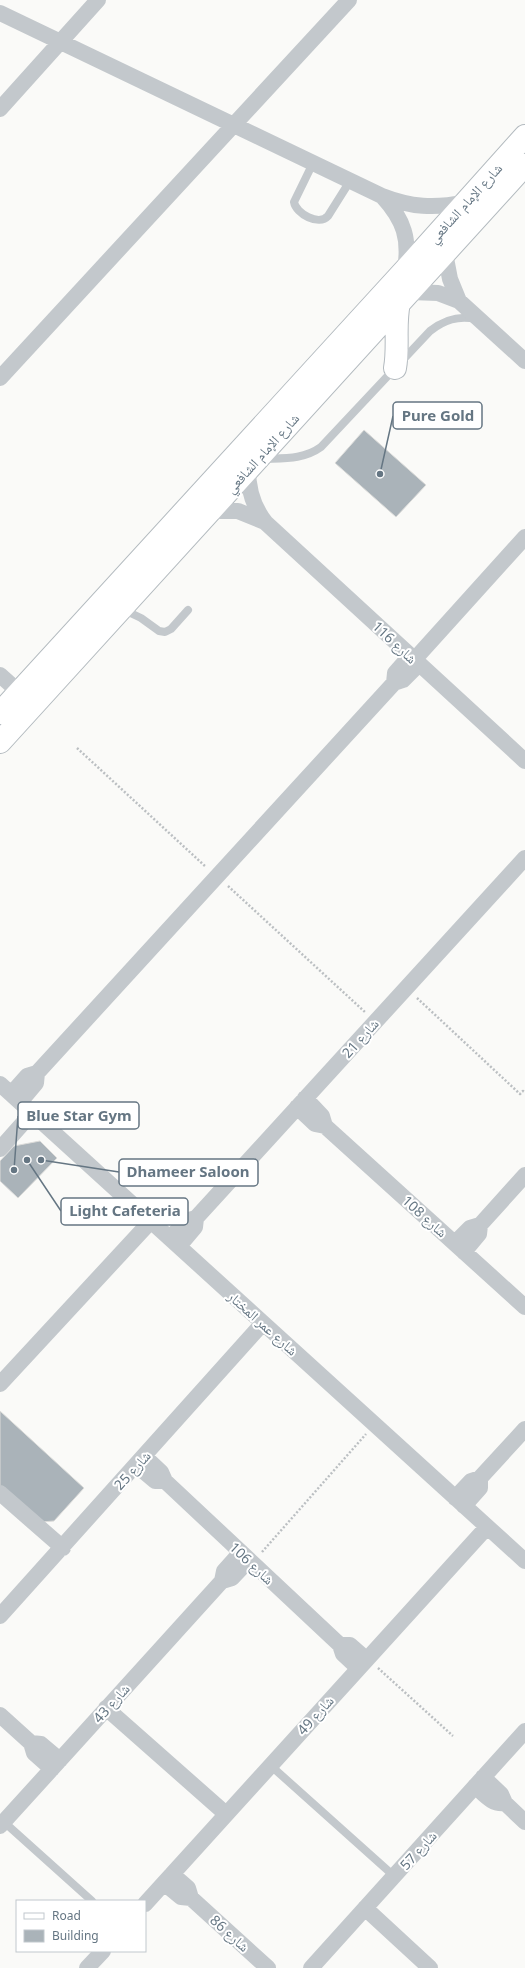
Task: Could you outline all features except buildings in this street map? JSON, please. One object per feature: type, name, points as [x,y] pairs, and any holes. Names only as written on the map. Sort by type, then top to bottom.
[{"type":"street","points":[[0,109],[98,0]]},
{"type":"street","points":[[0,378],[349,0]]},
{"type":"street","points":[[0,13],[382,196],[414,206],[441,206],[465,202]]},
{"type":"street","name":"شارع الإمام الشافعي","points":[[0,713],[405,270],[525,136]]},
{"type":"street","name":"شارع الإمام الشافعي","points":[[0,742],[525,165]]},
{"type":"street","points":[[382,196],[392,207],[401,221],[406,237],[407,253],[405,270]]},
{"type":"street","points":[[445,253],[450,279],[459,301]]},
{"type":"street","points":[[395,368],[397,349],[396,321],[405,298],[438,293],[459,301],[525,361]]},
{"type":"street","name":"شارع 116","points":[[253,464],[251,495],[266,523],[525,761]]},
{"type":"street","name":"شارع 116","points":[[210,511],[238,511],[266,523]]},
{"type":"street","points":[[10,1093],[36,1083],[37,1073],[394,683],[395,673],[414,660],[525,537]]},
{"type":"street","points":[[0,675],[19,692]]},
{"type":"street","name":"شارع 21","points":[[174,1242],[193,1230],[196,1224],[196,1218],[525,858]]},
{"type":"street","name":"شارع عمر المختار","points":[[10,1093],[525,1561]]},
{"type":"street","name":"شارع 108","points":[[301,1103],[322,1116],[325,1126],[525,1307]]},
{"type":"street","points":[[0,1149],[32,1113]]},
{"type":"street","points":[[459,1247],[470,1228],[480,1225],[525,1175]]},
{"type":"street","points":[[0,1384],[151,1222]]},
{"type":"street","name":"شارع 25","points":[[0,1616],[63,1548],[263,1323]]},
{"type":"street","points":[[460,1502],[480,1488],[480,1478],[525,1429]]},
{"type":"street","name":"شارع 106","points":[[140,1460],[155,1481],[165,1481],[340,1644],[350,1645],[363,1661]]},
{"type":"street","points":[[0,1493],[63,1548]]},
{"type":"street","name":"شارع 49","points":[[146,1903],[363,1661],[487,1527]]},
{"type":"street","name":"شارع 43","points":[[2,1824],[222,1581],[232,1578],[247,1558]]},
{"type":"street","points":[[106,1708],[226,1814]]},
{"type":"street","points":[[0,1715],[31,1743],[38,1743],[44,1746],[56,1764]]},
{"type":"street","name":"شارع 57","points":[[311,1968],[525,1731]]},
{"type":"street","points":[[479,1782],[501,1794],[505,1803],[525,1822]]},
{"type":"street","name":"شارع 86","points":[[168,1878],[188,1888],[191,1898],[268,1968]]},
{"type":"street","points":[[365,1908],[430,1968]]},
{"type":"street","points":[[87,1968],[102,1952]]},
{"type":"lane","points":[[312,163],[294,202],[299,210],[317,220],[324,220],[328,216],[350,181]]},
{"type":"lane","points":[[253,464],[297,458],[314,452],[321,447],[430,331],[439,324],[460,318],[481,320]]},
{"type":"lane","points":[[121,609],[141,618],[159,631],[165,632],[171,629],[188,610]]},
{"type":"lane","points":[[270,1765],[394,1876]]},
{"type":"lane","points":[[2,1824],[91,1900]]},
{"type":"path","points":[[406,988],[520,1094],[523,1091],[525,1093]]},
{"type":"path","points":[[247,1558],[375,1424]]},
{"type":"path","points":[[363,1661],[453,1736]]},
{"type":"place","name":"Pure Gold","points":[[380,474]]},
{"type":"place","name":"Light Cafeteria","points":[[27,1160]]},
{"type":"place","name":"Dhameer Saloon","points":[[41,1160]]},
{"type":"place","name":"Blue Star Gym","points":[[14,1170]]}]
